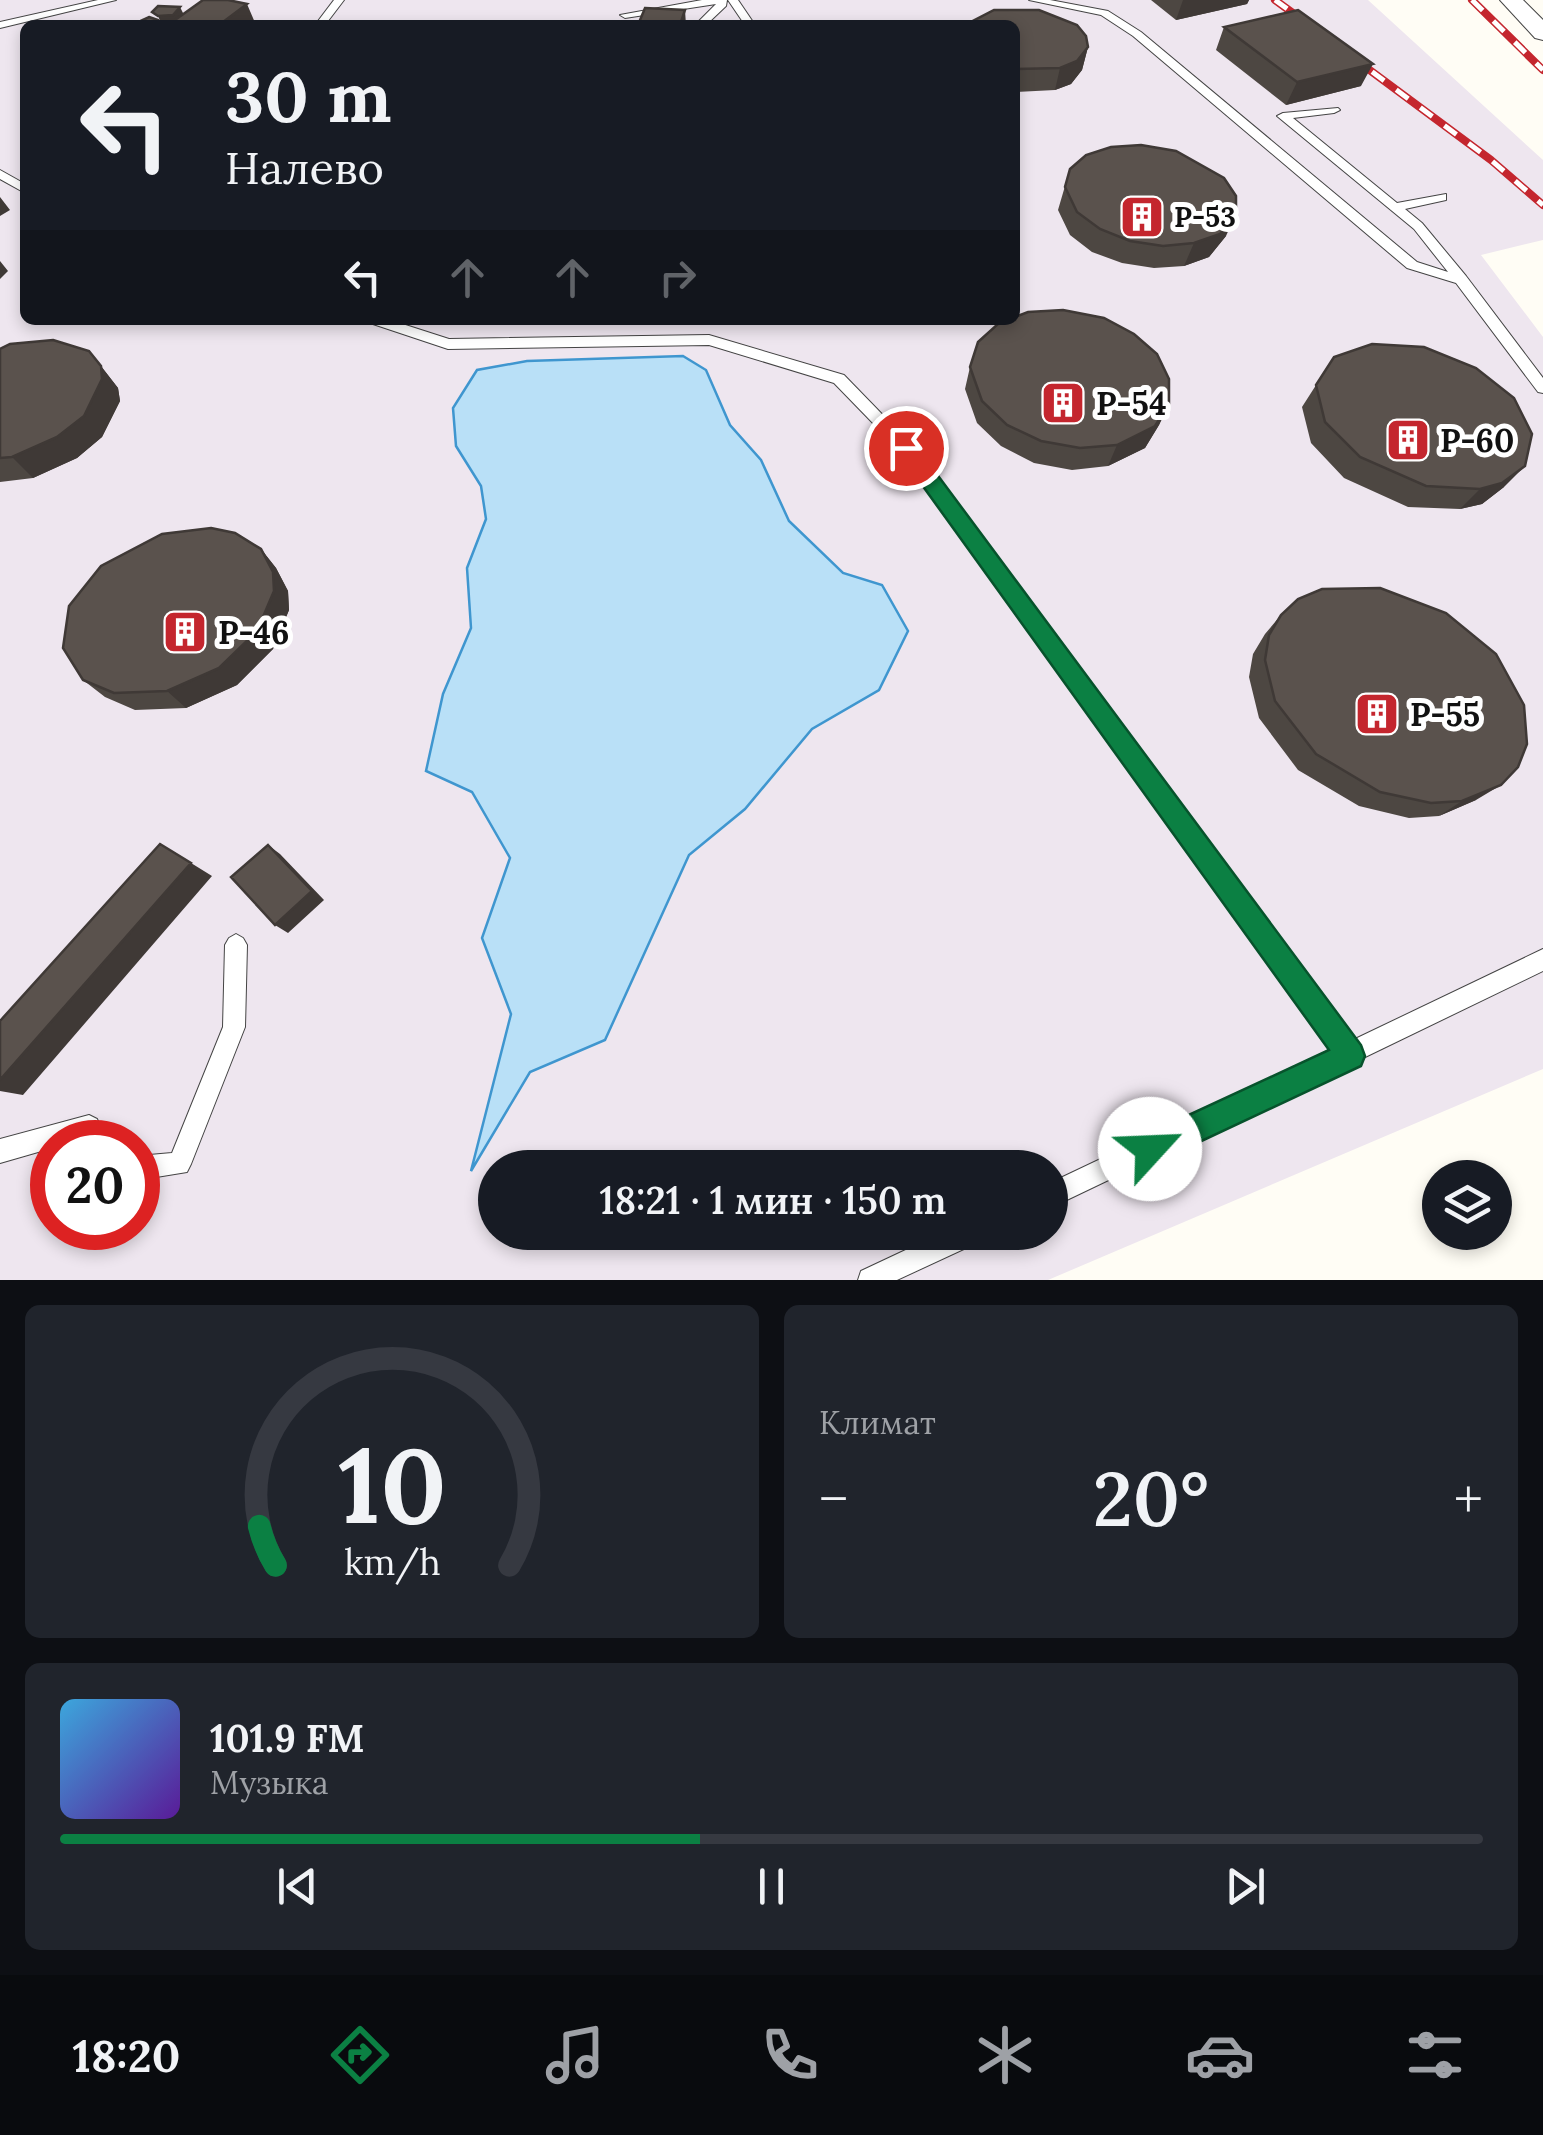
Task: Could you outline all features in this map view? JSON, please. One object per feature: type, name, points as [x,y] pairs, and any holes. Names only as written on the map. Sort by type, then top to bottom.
[{"type":"street","points":[[1511,0],[1543,33]]},
{"type":"lane","points":[[26,20],[111,0]]},
{"type":"lane","points":[[324,20],[339,0]]},
{"type":"lane","points":[[625,15],[727,0]]},
{"type":"lane","points":[[705,20],[727,0]]},
{"type":"lane","points":[[727,0],[745,20]]},
{"type":"lane","points":[[1034,0],[1104,13],[1137,34],[1412,266],[1461,280]]},
{"type":"lane","points":[[1334,110],[1283,116],[1418,226],[1543,388]]},
{"type":"lane","points":[[1395,207],[1442,197]]},
{"type":"lane","points":[[390,325],[448,344],[709,340],[840,379],[906,448],[1350,1056]]},
{"type":"lane","points":[[160,1166],[178,1164],[234,1026],[236,945]]},
{"type":"lane","points":[[1068,1188],[1350,1056],[1543,960]]},
{"type":"lane","points":[[0,1151],[30,1143]]},
{"type":"lane","points":[[870,1280],[934,1250]]},
{"type":"shaded area","points":[[0,0],[1368,0],[1543,160],[1543,240],[1481,255],[1543,337],[1543,1069],[1048,1280],[0,1280]]},
{"type":"water","points":[[683,356],[706,370],[730,425],[761,460],[789,521],[843,573],[882,585],[908,631],[879,690],[812,729],[745,809],[689,855],[605,1040],[530,1072],[484,1150],[478,1150],[471,1171],[511,1014],[482,938],[510,858],[472,792],[426,771],[443,694],[471,628],[467,568],[486,519],[481,486],[456,446],[453,408],[477,370],[527,361]]},
{"type":"building","points":[[203,0],[247,4],[226,20],[175,20]]},
{"type":"building","points":[[158,6],[180,7],[173,15],[158,16],[152,12]]},
{"type":"building","points":[[645,8],[685,10],[682,20],[640,20]]},
{"type":"building","points":[[994,10],[1039,10],[1077,25],[1086,36],[1088,47],[1077,61],[1060,68],[1020,69],[1020,20],[975,20]]},
{"type":"building","points":[[1298,10],[1373,64],[1297,82],[1224,27]]},
{"type":"building","name":"Р-53","points":[[1141,145],[1176,151],[1224,178],[1236,196],[1236,214],[1220,234],[1194,243],[1163,246],[1130,241],[1100,229],[1077,212],[1065,187],[1070,169],[1086,155],[1111,147]]},
{"type":"building","name":"Р-54","points":[[1063,310],[1104,318],[1134,334],[1157,354],[1169,379],[1169,404],[1155,426],[1117,445],[1080,448],[1041,441],[1007,425],[982,401],[970,367],[978,342],[997,325],[1020,325],[1020,315]]},
{"type":"building","points":[[53,340],[89,351],[101,366],[102,379],[84,416],[57,437],[12,457],[0,458],[0,349],[10,344]]},
{"type":"building","name":"Р-60","points":[[1372,344],[1424,347],[1476,368],[1514,398],[1532,434],[1525,466],[1502,483],[1480,489],[1426,486],[1360,457],[1325,422],[1316,385],[1334,357]]},
{"type":"building","name":"Р-46","points":[[211,528],[235,533],[261,549],[273,572],[274,591],[257,631],[219,668],[167,691],[114,693],[83,680],[63,648],[69,606],[101,566],[162,534]]},
{"type":"building","name":"Р-55","points":[[1380,588],[1446,613],[1496,654],[1524,705],[1527,744],[1518,767],[1501,785],[1462,801],[1431,803],[1380,792],[1316,754],[1275,701],[1265,660],[1269,635],[1281,615],[1298,599],[1322,589]]},
{"type":"building","points":[[160,844],[191,863],[0,1080],[0,1021]]},
{"type":"building","points":[[268,845],[312,891],[275,925],[231,877]]},
{"type":"railway","points":[[1275,0],[1312,27]]},
{"type":"railway","points":[[1472,0],[1543,70]]},
{"type":"railway","points":[[1348,54],[1491,160],[1543,205]]},
{"type":"place","name":"Р-53","points":[[1142,217]]},
{"type":"place","name":"Р-54","points":[[1063,403]]},
{"type":"place","name":"Р-60","points":[[1408,440]]},
{"type":"place","name":"Р-46","points":[[185,632]]},
{"type":"place","name":"Р-55","points":[[1377,714]]},
{"type":"route","points":[[906,448],[1350,1056],[1150,1149]]}]
